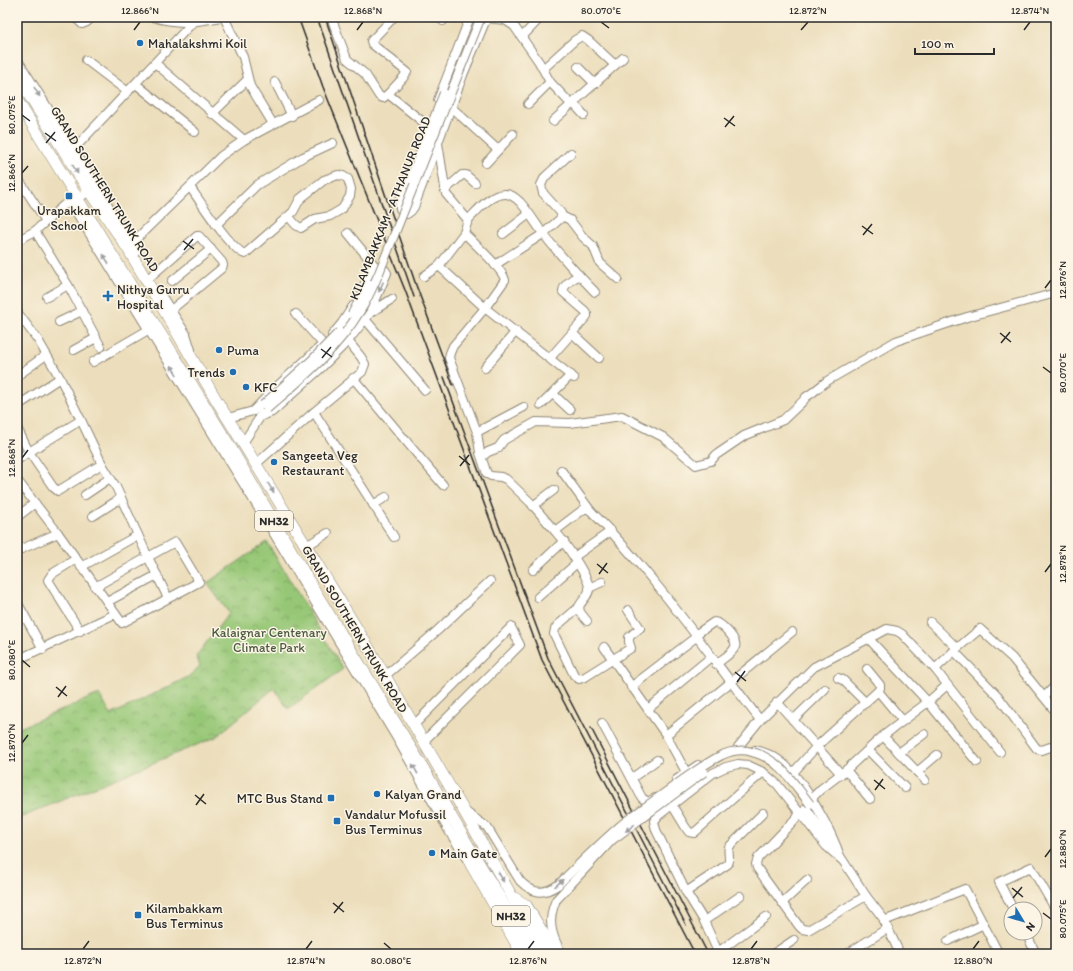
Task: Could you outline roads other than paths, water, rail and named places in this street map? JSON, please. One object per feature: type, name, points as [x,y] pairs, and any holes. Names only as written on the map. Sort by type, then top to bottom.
[{"type":"highway","name":"GRAND SOUTHERN TRUNK ROAD","points":[[17,76],[70,152],[89,191],[128,249],[228,418]]},
{"type":"highway","name":"GRAND SOUTHERN TRUNK ROAD","points":[[17,100],[74,200],[232,450],[316,593],[420,761],[468,845]]},
{"type":"highway","name":"NH32","points":[[228,418],[243,443]]},
{"type":"highway","name":"GRAND SOUTHERN TRUNK ROAD","points":[[243,443],[424,741],[511,895]]},
{"type":"highway","points":[[468,845],[470,863],[522,954]]},
{"type":"highway","name":"NH32","points":[[468,845],[534,954]]},
{"type":"highway","points":[[511,895],[526,905],[556,954]]},
{"type":"highway","name":"NH32","points":[[511,895],[546,954]]},
{"type":"street","points":[[75,17],[82,24],[87,22],[92,17]]},
{"type":"street","points":[[153,17],[169,21],[193,22],[221,17]]},
{"type":"street","points":[[224,17],[243,57],[250,86],[256,98],[274,124]]},
{"type":"street","points":[[331,17],[347,59],[365,74],[379,96],[383,98],[407,72],[372,44],[371,41],[393,17]]},
{"type":"street","points":[[470,17],[398,202],[403,212],[407,214],[414,207],[485,17],[505,20],[514,26],[550,82],[584,115]]},
{"type":"street","name":"KILAMBAKKAM - ATHANUR ROAD","points":[[265,407],[328,345],[353,313],[370,281],[475,17]]},
{"type":"street","name":"KILAMBAKKAM - ATHANUR ROAD","points":[[243,443],[256,414],[334,346],[360,313],[368,299],[485,17]]},
{"type":"street","points":[[514,17],[514,26]]},
{"type":"street","points":[[522,37],[541,17]]},
{"type":"street","points":[[70,152],[136,84],[193,22]]},
{"type":"street","points":[[543,69],[575,40],[582,36],[614,65]]},
{"type":"street","points":[[553,120],[623,58]]},
{"type":"street","points":[[17,59],[70,152],[131,244],[186,334],[194,362]]},
{"type":"street","points":[[86,60],[128,92]]},
{"type":"street","points":[[155,63],[212,114],[244,140]]},
{"type":"street","points":[[578,68],[595,84]]},
{"type":"street","points":[[212,114],[248,79]]},
{"type":"street","points":[[275,82],[292,116]]},
{"type":"street","points":[[528,104],[550,82]]},
{"type":"street","points":[[136,84],[195,132]]},
{"type":"street","points":[[388,94],[428,126],[438,143],[446,194],[468,220]]},
{"type":"street","points":[[131,244],[221,156],[244,140],[292,116],[319,100]]},
{"type":"street","points":[[451,107],[498,150]]},
{"type":"street","points":[[486,163],[513,134]]},
{"type":"street","points":[[216,224],[257,185],[303,157],[333,143]]},
{"type":"street","points":[[570,153],[545,177],[541,185],[544,193],[562,216],[570,220],[591,243],[600,263],[618,279]]},
{"type":"street","points":[[445,190],[462,175],[466,175],[475,183]]},
{"type":"street","points":[[17,176],[46,221]]},
{"type":"street","points":[[190,187],[216,224],[238,250],[245,254],[289,216],[295,209],[300,199],[324,180],[338,176],[343,176],[348,180],[351,189],[350,196],[342,209],[336,214],[315,219],[301,228],[289,216]]},
{"type":"street","points":[[17,241],[35,231],[74,200],[89,191]]},
{"type":"street","points":[[424,276],[439,266],[464,233],[468,220],[496,196],[509,194],[521,202],[543,234],[595,292]]},
{"type":"street","points":[[74,200],[148,330],[266,520],[395,736],[449,831],[470,863]]},
{"type":"street","points":[[503,234],[529,214]]},
{"type":"street","points":[[495,265],[543,234],[559,221],[562,216]]},
{"type":"street","points":[[35,231],[68,285],[101,347]]},
{"type":"street","points":[[256,414],[272,412],[348,342],[367,316],[387,273],[386,270],[375,266],[348,233]]},
{"type":"street","points":[[464,233],[495,265],[505,277],[505,280],[485,308],[453,346],[449,358],[477,432],[484,468],[490,476],[506,479],[533,506],[564,541],[576,560],[590,588],[588,594],[579,607],[558,625],[554,634],[574,675],[579,679],[631,648],[629,637],[640,628],[628,610]]},
{"type":"street","points":[[150,277],[196,236],[199,236],[222,262],[222,268],[170,310]]},
{"type":"street","points":[[172,281],[211,249]]},
{"type":"street","points":[[256,414],[272,391],[332,336],[350,312],[371,270],[375,266]]},
{"type":"street","points":[[439,266],[485,308],[573,377],[541,405]]},
{"type":"street","points":[[550,358],[587,314],[564,293],[563,288],[579,275]]},
{"type":"street","points":[[47,297],[68,285]]},
{"type":"street","points":[[482,457],[488,452],[498,448],[504,440],[536,422],[570,423],[622,416],[663,437],[696,465],[711,461],[716,455],[744,436],[783,420],[804,401],[806,397],[827,381],[896,341],[967,317],[1056,293]]},
{"type":"street","points":[[367,316],[392,299]]},
{"type":"street","points":[[59,322],[82,311]]},
{"type":"street","points":[[17,312],[38,340],[60,378],[102,464],[121,498],[168,598]]},
{"type":"street","points":[[296,314],[323,344]]},
{"type":"street","points":[[367,316],[424,390]]},
{"type":"street","points":[[93,362],[148,330]]},
{"type":"street","points":[[485,368],[516,331]]},
{"type":"street","points":[[572,333],[599,358]]},
{"type":"street","points":[[74,350],[96,338]]},
{"type":"street","points":[[256,464],[353,378],[362,372],[365,364],[362,357],[348,342]]},
{"type":"street","points":[[17,376],[46,355]]},
{"type":"street","points":[[17,406],[60,378]]},
{"type":"street","points":[[353,378],[443,485]]},
{"type":"street","points":[[553,394],[570,410]]},
{"type":"street","points":[[477,432],[524,407]]},
{"type":"street","points":[[314,412],[394,537]]},
{"type":"street","name":"KILAMBAKKAM - ATHANUR ROAD","points":[[228,418],[256,414]]},
{"type":"street","points":[[17,460],[81,420]]},
{"type":"street","points":[[17,428],[29,452],[53,487],[58,491],[102,464]]},
{"type":"street","points":[[561,470],[590,510],[611,531],[676,610],[760,720]]},
{"type":"street","points":[[85,495],[110,478]]},
{"type":"street","points":[[17,480],[58,533],[80,567],[95,587],[107,602],[122,623],[199,582],[175,542],[95,587]]},
{"type":"street","points":[[533,506],[554,490]]},
{"type":"street","points":[[373,505],[386,497]]},
{"type":"street","points":[[93,516],[121,498]]},
{"type":"street","points":[[17,517],[35,503]]},
{"type":"street","points":[[555,531],[584,509],[590,510]]},
{"type":"street","points":[[538,597],[576,560],[611,531]]},
{"type":"street","points":[[17,551],[58,533]]},
{"type":"street","points":[[306,546],[328,533]]},
{"type":"street","points":[[80,567],[138,535]]},
{"type":"street","points":[[532,570],[564,541]]},
{"type":"street","points":[[76,559],[52,574],[48,580],[80,631]]},
{"type":"street","points":[[107,602],[157,575]]},
{"type":"street","points":[[385,676],[443,626],[490,581]]},
{"type":"street","points":[[590,588],[602,582]]},
{"type":"street","points":[[17,602],[43,649]]},
{"type":"street","points":[[579,607],[579,610],[586,621]]},
{"type":"street","points":[[17,660],[115,614]]},
{"type":"street","points":[[631,687],[714,622],[722,624],[736,644],[734,648],[716,664]]},
{"type":"street","points":[[930,622],[998,696],[1037,749],[1042,750],[1056,745]]},
{"type":"street","points":[[414,725],[511,627],[520,645],[424,741]]},
{"type":"street","points":[[738,747],[760,720],[814,667],[887,629],[897,631],[935,669],[1000,752]]},
{"type":"street","points":[[935,669],[980,629],[1012,658],[1056,712]]},
{"type":"street","points":[[666,735],[792,632]]},
{"type":"street","points":[[868,639],[928,702],[977,762]]},
{"type":"street","points":[[604,646],[631,687],[666,735],[686,772]]},
{"type":"street","points":[[648,709],[711,657]]},
{"type":"street","points":[[792,774],[817,746],[878,691],[880,685],[867,669]]},
{"type":"street","points":[[838,678],[843,680],[866,702]]},
{"type":"street","points":[[811,799],[820,789],[844,772],[883,736],[928,702],[947,685]]},
{"type":"street","points":[[1044,698],[1056,686]]},
{"type":"street","points":[[793,720],[825,689]]},
{"type":"street","points":[[878,691],[903,721]]},
{"type":"street","points":[[778,702],[817,746],[870,799]]},
{"type":"street","points":[[602,723],[642,798],[646,802],[656,830],[686,892],[704,921],[719,953],[766,917]]},
{"type":"street","points":[[899,753],[924,734]]},
{"type":"street","points":[[883,736],[924,780]]},
{"type":"street","points":[[646,802],[651,802],[686,772],[728,749],[738,747],[764,752],[780,761],[811,799],[832,834],[842,860]]},
{"type":"street","points":[[464,811],[487,827],[520,881],[536,891],[548,891],[558,885],[621,825],[707,764],[724,755],[741,750],[766,757],[776,763],[810,804],[824,825],[823,831]]},
{"type":"street","points":[[868,750],[905,788]]},
{"type":"street","points":[[562,954],[554,937],[550,918],[552,907],[556,900],[612,840],[713,766],[733,756],[745,755],[757,758],[767,763],[779,773],[823,831],[886,924],[900,954]]},
{"type":"street","points":[[917,772],[937,755]]},
{"type":"street","points":[[632,778],[657,760]]},
{"type":"street","points":[[654,821],[655,818],[672,804],[713,773],[726,767],[738,764],[748,765],[757,768],[777,784],[826,846],[842,860]]},
{"type":"street","points":[[672,804],[689,832],[694,833],[763,772]]},
{"type":"street","points":[[801,813],[757,861],[758,868],[800,926],[805,930],[808,930],[866,896]]},
{"type":"street","points":[[686,892],[728,864],[730,859],[728,854],[729,847],[763,814]]},
{"type":"street","points":[[1009,901],[999,882],[1031,867],[1056,910]]},
{"type":"street","points":[[783,902],[807,880]]},
{"type":"street","points":[[846,954],[886,924],[965,889],[999,954]]},
{"type":"street","points":[[704,921],[740,896]]},
{"type":"street","points":[[948,940],[984,924]]},
{"type":"street","points":[[773,954],[794,940]]},
{"type":"street","points":[[1030,941],[1036,954]]},
{"type":"railway","points":[[298,17],[323,87],[405,290],[542,660],[695,954]]},
{"type":"railway","points":[[317,17],[414,297]]},
{"type":"railway","points":[[325,17],[416,285],[453,385]]},
{"type":"railway","points":[[444,377],[548,658],[686,925]]},
{"type":"railway","points":[[591,728],[708,954]]},
{"type":"place","name":"Mahalakshmi Koil","points":[[140,43]]},
{"type":"place","name":"Urapakkam School","points":[[69,196]]},
{"type":"place","name":"Nithya Gurru Hospital","points":[[108,296]]},
{"type":"place","name":"Puma","points":[[219,350]]},
{"type":"place","name":"Trends","points":[[233,372]]},
{"type":"place","name":"KFC","points":[[246,387]]},
{"type":"place","name":"Sangeeta Veg Restaurant","points":[[274,462]]},
{"type":"place","name":"Kalyan Grand","points":[[377,794]]},
{"type":"place","name":"MTC Bus Stand","points":[[331,798]]},
{"type":"place","name":"Vandalur Mofussil Bus Terminus","points":[[337,821]]},
{"type":"place","name":"Main Gate","points":[[432,853]]},
{"type":"place","name":"Kilambakkam Bus Terminus","points":[[138,915]]},
{"type":"park label","name":"Kalaignar Centenary Climate Park","points":[[269,640]]}]
